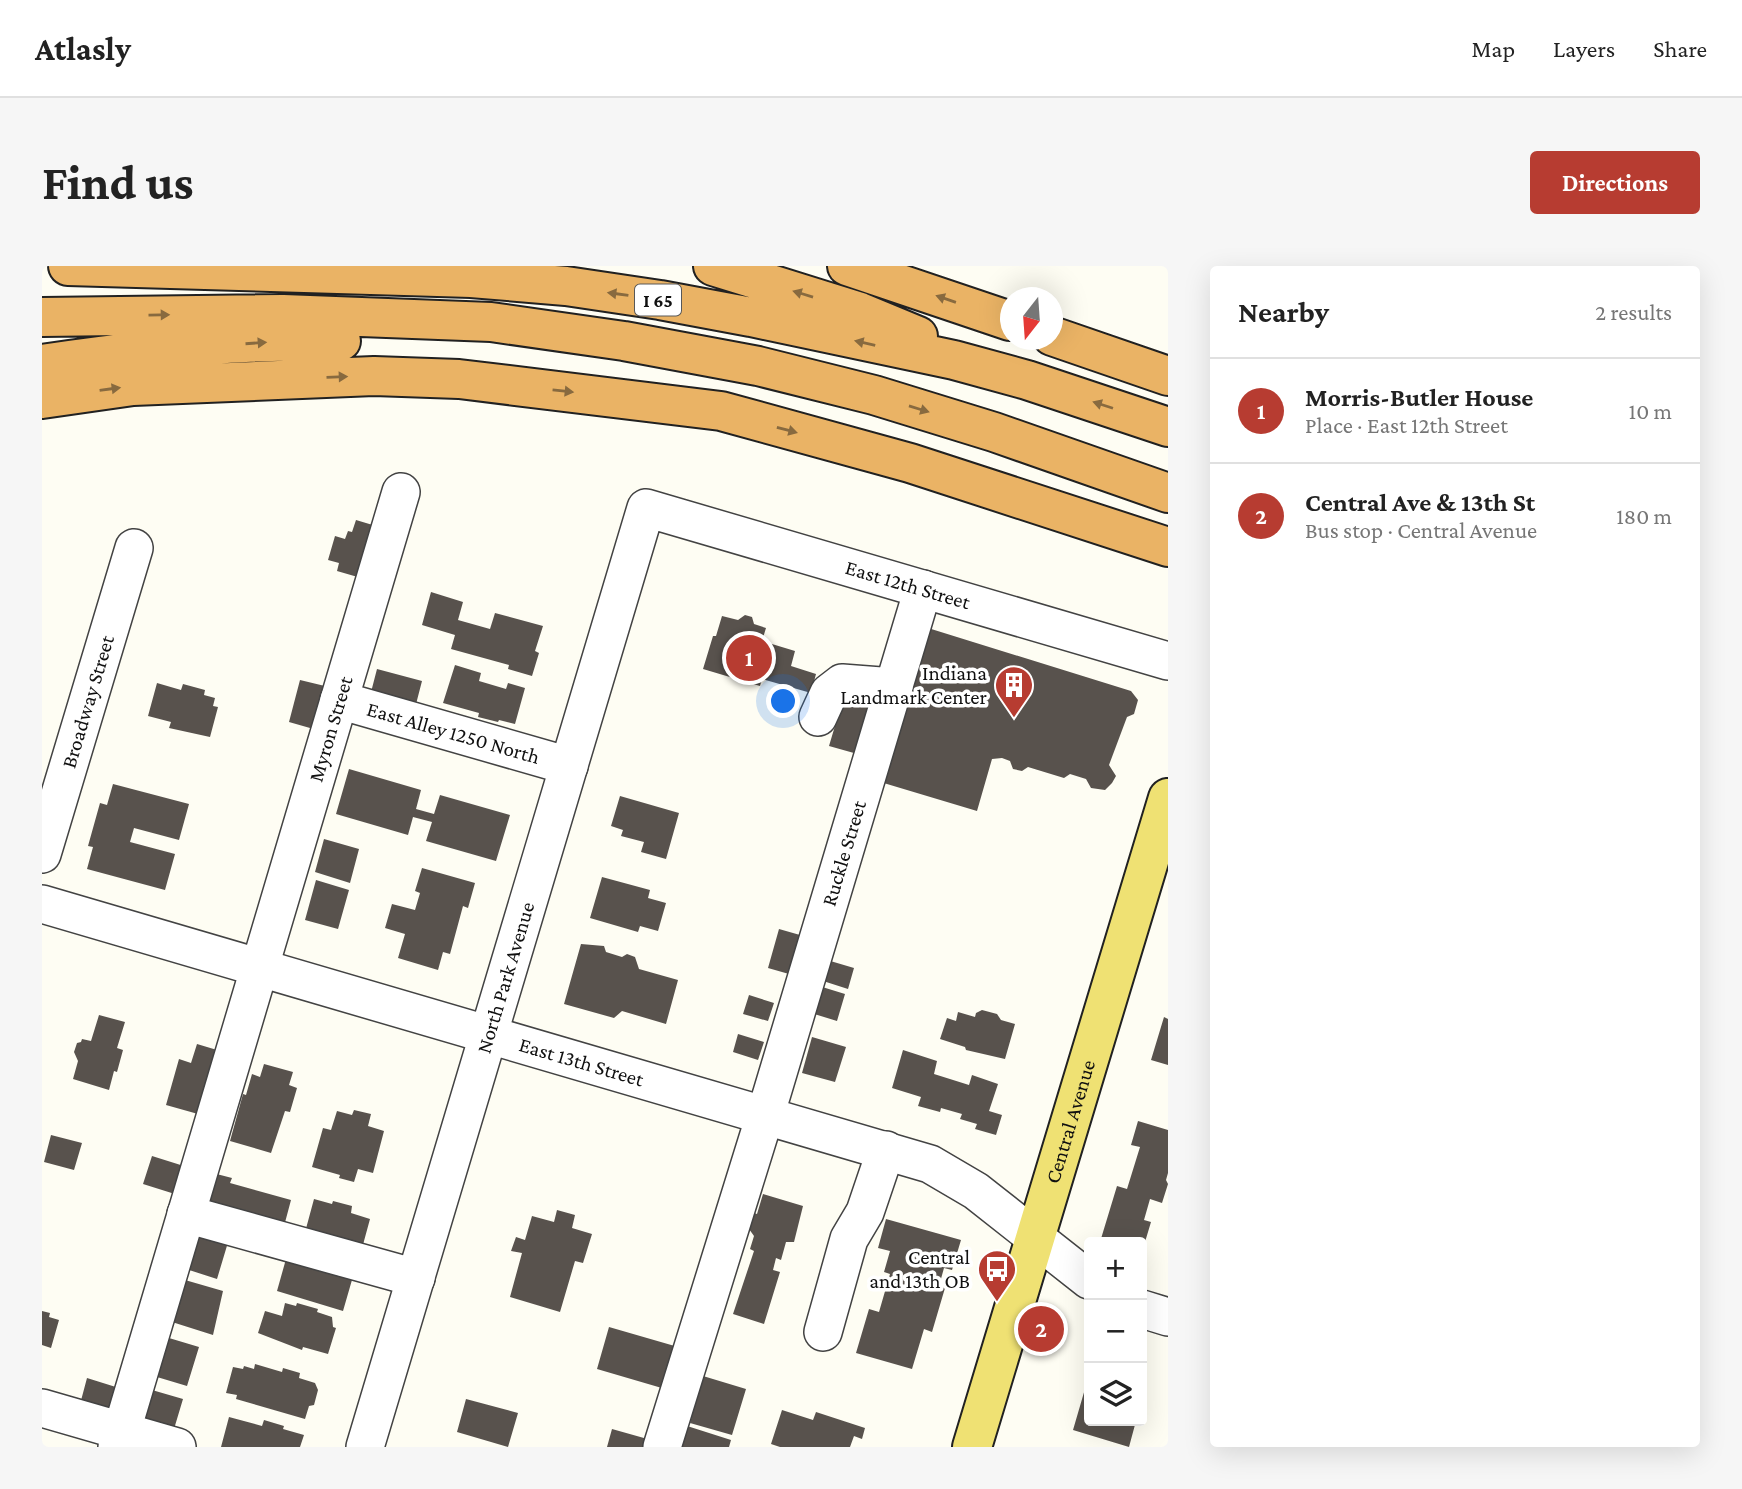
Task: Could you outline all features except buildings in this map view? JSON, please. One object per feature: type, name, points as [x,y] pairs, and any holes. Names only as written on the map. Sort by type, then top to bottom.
[{"type":"highway","name":"I 65","points":[[68,266],[376,274],[566,286],[751,317],[954,360],[1027,380],[1168,426]]},
{"type":"highway","points":[[713,266],[860,312],[1027,380]]},
{"type":"highway","points":[[847,266],[1000,318]]},
{"type":"highway","points":[[42,317],[283,314],[491,322],[624,341],[758,366],[874,395],[994,432],[1164,492]]},
{"type":"highway","points":[[1063,340],[1168,376]]},
{"type":"highway","points":[[42,364],[111,354],[290,341],[485,342],[620,349],[758,366]]},
{"type":"highway","points":[[42,399],[133,386],[374,376],[459,379],[721,411],[910,463],[1156,543]]},
{"type":"main road","name":"Central Avenue","points":[[972,1447],[1168,798]]},
{"type":"street","name":"Myron Street","points":[[120,1439],[401,492]]},
{"type":"street","name":"East 12th Street","points":[[646,508],[1168,661]]},
{"type":"street","name":"North Park Avenue","points":[[365,1447],[646,508]]},
{"type":"street","name":"Broadway Street","points":[[42,854],[134,548]]},
{"type":"street","name":"Ruckle Street","points":[[662,1447],[923,589]]},
{"type":"street","points":[[818,717],[829,693],[842,683],[894,687]]},
{"type":"street","name":"East Alley 1250 North","points":[[339,699],[569,766]]},
{"type":"street","name":"East 13th Street","points":[[42,904],[886,1150],[944,1170],[976,1191],[1084,1276]]},
{"type":"street","points":[[823,1332],[849,1238],[865,1212],[886,1150]]},
{"type":"street","points":[[186,1214],[416,1278]]},
{"type":"street","points":[[1147,1311],[1168,1317]]},
{"type":"street","points":[[42,1408],[120,1439],[177,1447]]},
{"type":"place","name":"Morris-Butler House","points":[[749,658]]},
{"type":"place","name":"Indiana Landmark Center","points":[[1014,719]]},
{"type":"place","name":"Central and 13th OB","points":[[997,1303]]},
{"type":"place","name":"Central Ave & 13th St","points":[[1041,1329]]}]
